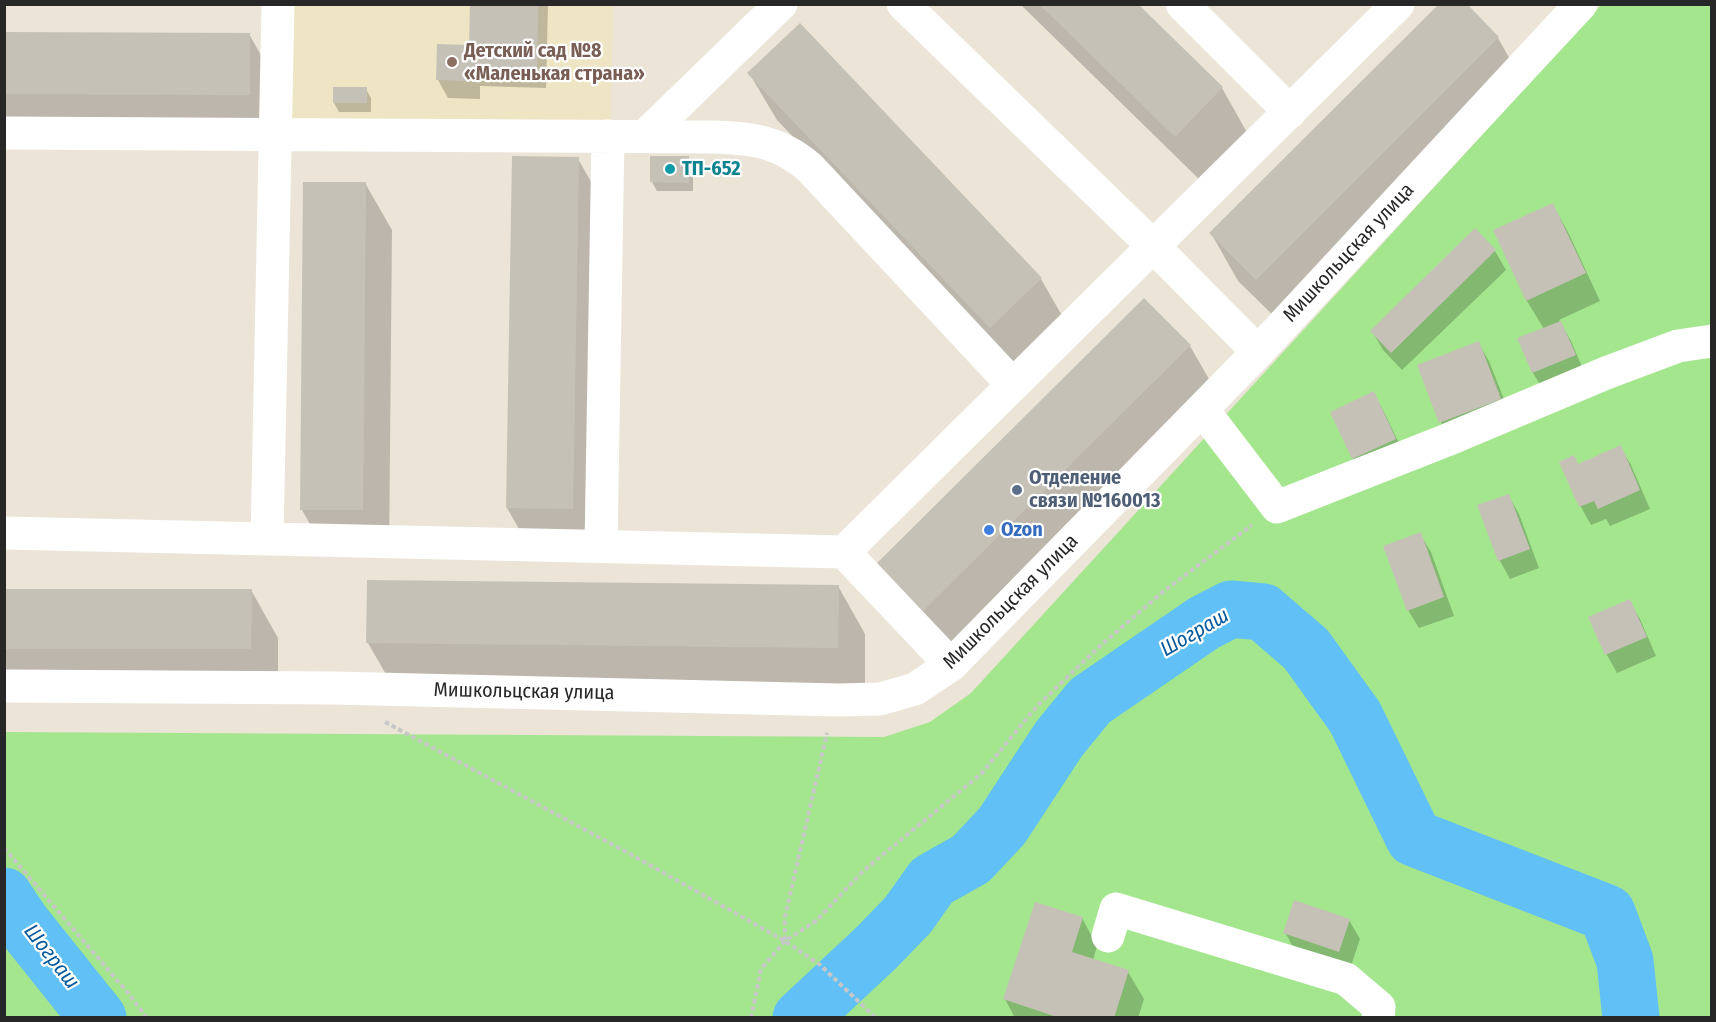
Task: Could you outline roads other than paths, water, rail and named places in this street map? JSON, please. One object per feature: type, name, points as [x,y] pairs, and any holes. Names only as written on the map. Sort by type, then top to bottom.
[{"type":"street","points":[[267,538],[278,4]]},
{"type":"street","points":[[645,136],[781,4]]},
{"type":"street","points":[[903,4],[1153,246],[1258,352]]},
{"type":"street","points":[[1182,4],[1290,112]]},
{"type":"street","points":[[844,552],[1398,4]]},
{"type":"street","name":"Мишкольцская улица","points":[[4,686],[334,688],[838,700],[880,699],[915,689],[951,665],[1258,352],[1581,4]]},
{"type":"street","points":[[4,133],[645,136],[741,138],[765,142],[787,152],[810,168],[1013,385]]},
{"type":"street","points":[[601,546],[608,136]]},
{"type":"street","points":[[1202,409],[1277,507],[1447,440],[1617,369],[1678,346],[1712,341]]},
{"type":"street","points":[[4,533],[844,552],[951,665]]},
{"type":"street","points":[[1108,936],[1116,909],[1346,979],[1378,1007],[1378,1017]]},
{"type":"waterway","name":"Шограш","points":[[801,1018],[908,915],[932,881],[971,859],[1002,826],[1059,739],[1090,701],[1204,623],[1231,609],[1263,612],[1306,649],[1355,717],[1414,838],[1607,913],[1625,961],[1631,1018]]},
{"type":"waterway","name":"Шограш","points":[[4,896],[22,923],[98,1018]]},
{"type":"place","name":"Детский сад №8 «Маленькая страна»","points":[[452,62]]},
{"type":"place","name":"ТП-652","points":[[670,169]]},
{"type":"place","name":"Отделение связи №160013","points":[[1017,490]]},
{"type":"place","name":"Ozon","points":[[989,530]]}]
